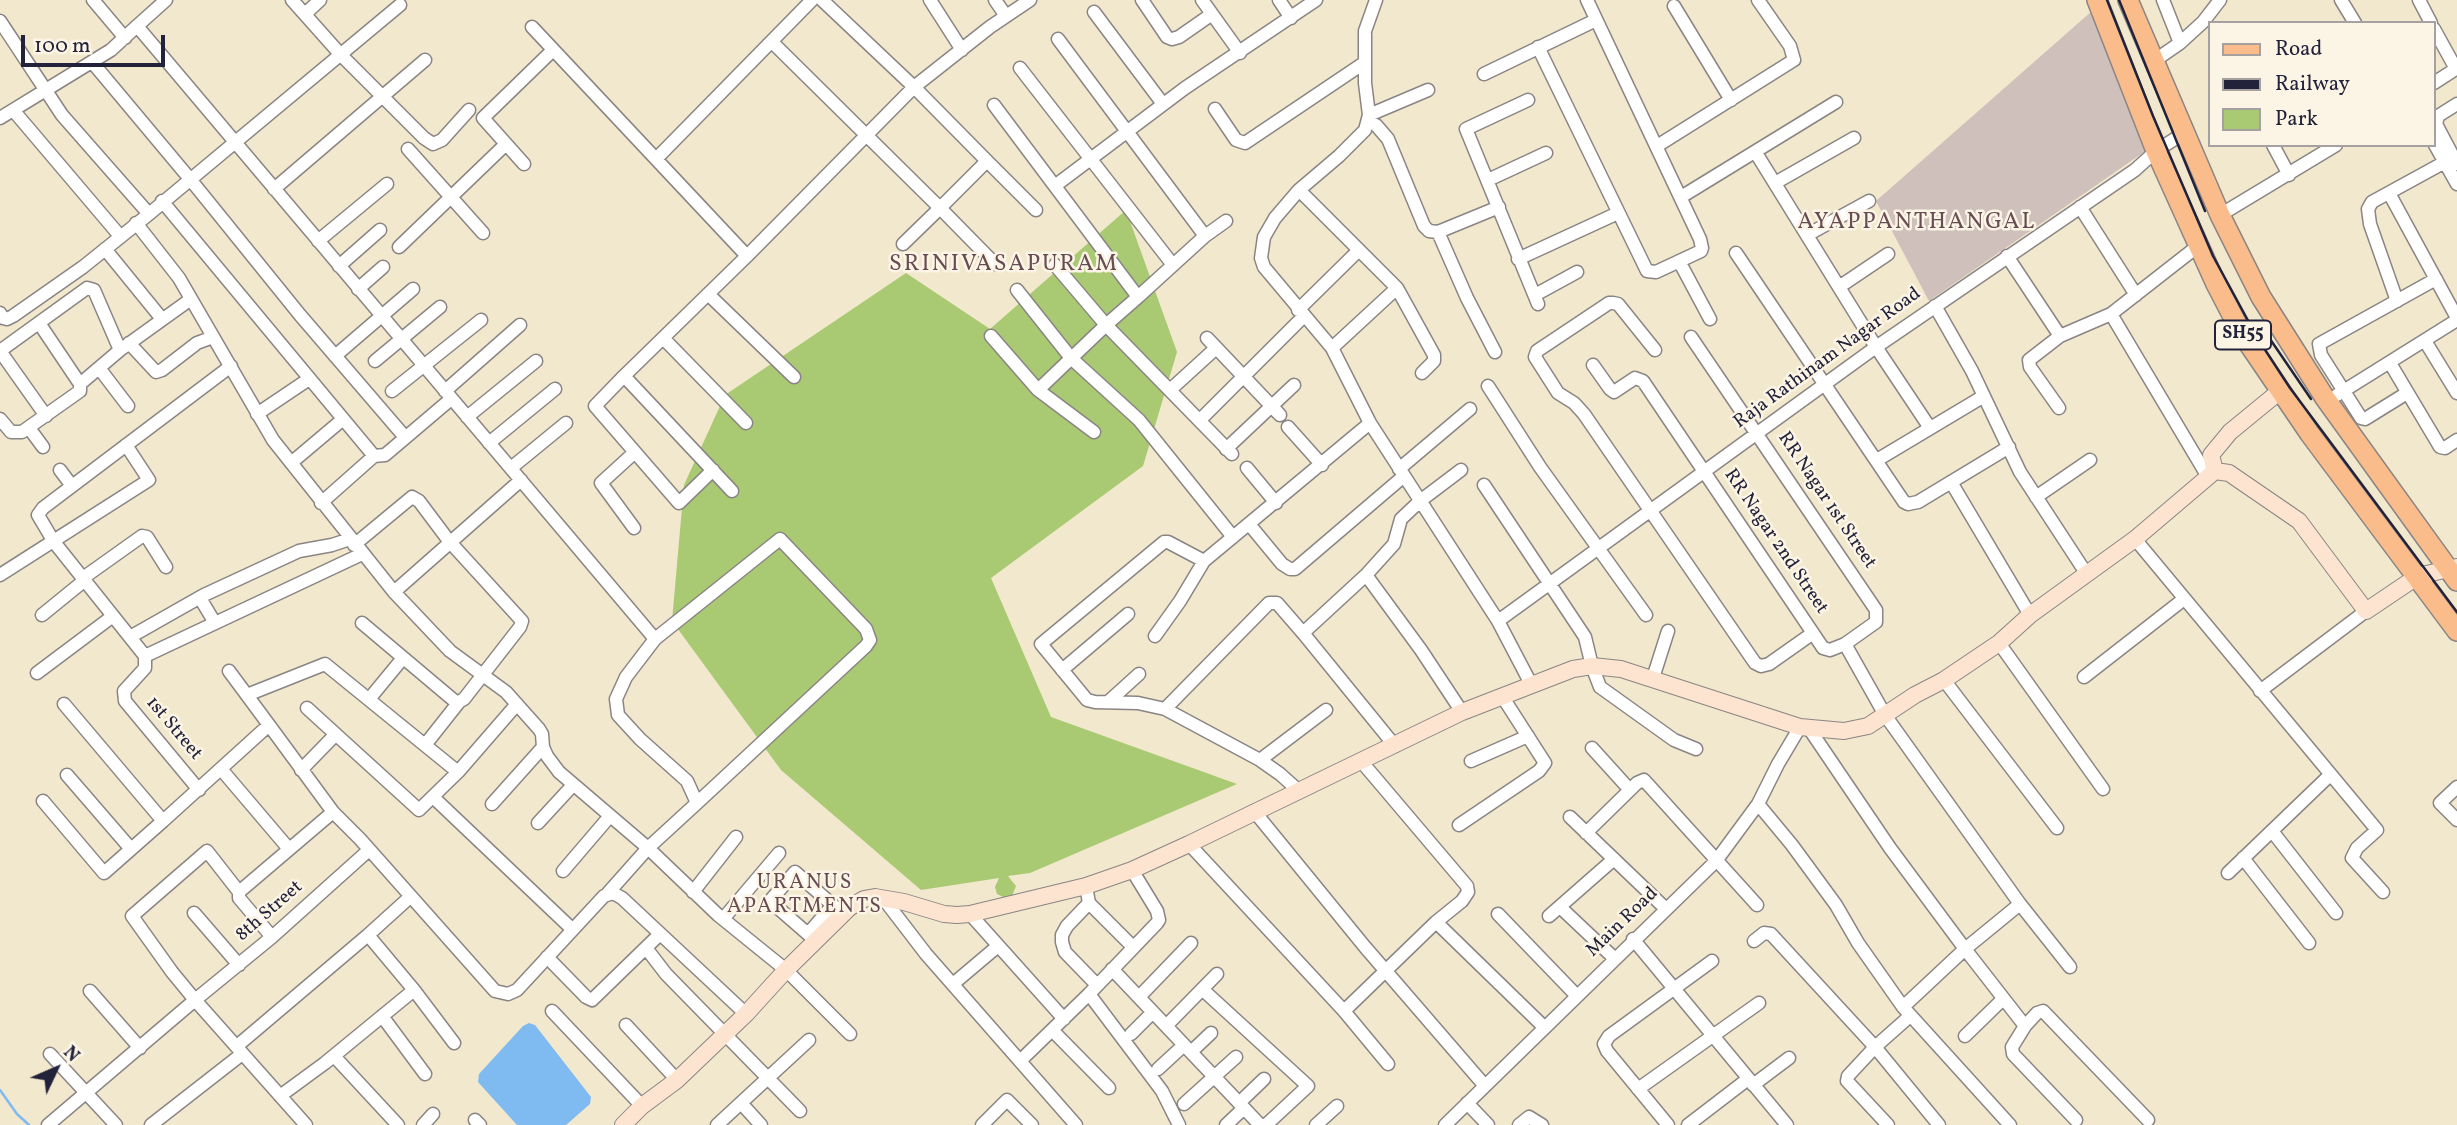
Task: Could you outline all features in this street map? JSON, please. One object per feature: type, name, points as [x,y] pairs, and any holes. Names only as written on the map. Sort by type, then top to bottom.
[{"type":"main road","name":"SH55","points":[[2097,0],[2156,151],[2198,246],[2242,334],[2280,391],[2457,631]]},
{"type":"main road","name":"SH55","points":[[2128,0],[2220,215],[2261,298],[2335,396],[2454,573]]},
{"type":"street","points":[[93,0],[125,38]]},
{"type":"street","points":[[0,118],[111,50],[166,0]]},
{"type":"street","points":[[292,0],[341,55],[433,144],[442,140],[469,110]]},
{"type":"street","points":[[305,14],[320,0]]},
{"type":"street","points":[[656,159],[812,0]]},
{"type":"street","points":[[822,0],[914,87],[1036,210]]},
{"type":"street","points":[[930,0],[961,50]]},
{"type":"street","points":[[995,0],[1006,16]]},
{"type":"street","points":[[713,470],[680,503],[595,407],[914,87],[1030,0]]},
{"type":"street","points":[[1142,0],[1167,37],[1172,39],[1212,14]]},
{"type":"street","points":[[1202,0],[1240,52]]},
{"type":"street","points":[[1279,0],[1291,18]]},
{"type":"street","points":[[1056,185],[1163,104],[1316,0]]},
{"type":"street","points":[[1376,0],[1367,21],[1364,63],[1369,118],[1362,136],[1299,190],[1275,218],[1264,237],[1261,258],[1301,313],[1332,348],[1370,424],[1497,621],[1531,684]]},
{"type":"street","points":[[1657,146],[1794,60],[1790,46],[1758,0]]},
{"type":"street","points":[[2163,0],[2180,43]]},
{"type":"street","points":[[2154,61],[2180,43],[2203,22],[2220,0]]},
{"type":"street","points":[[2342,0],[2354,21]]},
{"type":"street","points":[[1538,47],[1647,271],[1656,271],[1702,248],[1681,197],[1596,20],[1591,1]]},
{"type":"street","points":[[2424,2],[2430,21]]},
{"type":"street","points":[[0,313],[7,319],[13,316],[105,248],[400,5]]},
{"type":"street","points":[[1674,6],[1731,100]]},
{"type":"street","points":[[1094,12],[1163,104]]},
{"type":"street","points":[[1484,74],[1596,20]]},
{"type":"street","points":[[0,21],[62,115],[149,214]]},
{"type":"street","points":[[137,26],[655,639]]},
{"type":"street","points":[[532,27],[747,256]]},
{"type":"street","points":[[2436,33],[2456,69],[2436,82]]},
{"type":"street","points":[[1058,39],[1205,236]]},
{"type":"street","points":[[772,42],[995,264]]},
{"type":"street","points":[[524,164],[483,118],[553,50]]},
{"type":"street","points":[[274,189],[425,60]]},
{"type":"street","points":[[92,62],[404,436]]},
{"type":"street","points":[[1215,109],[1236,140],[1245,143],[1364,63]]},
{"type":"street","points":[[1020,68],[1173,265]]},
{"type":"street","points":[[1369,118],[1428,90]]},
{"type":"street","points":[[1528,100],[1466,129],[1536,299],[1577,272]]},
{"type":"street","points":[[1681,197],[1836,102]]},
{"type":"street","points":[[2457,104],[2438,116],[2436,124],[2457,184]]},
{"type":"street","points":[[994,105],[1138,297]]},
{"type":"street","points":[[13,110],[120,236]]},
{"type":"street","points":[[1369,118],[1388,139],[1426,229],[1438,232],[1499,207]]},
{"type":"street","name":"Raja Rathinam Nagar Road","points":[[1497,621],[1876,347],[2135,170],[2156,151],[2184,133]]},
{"type":"street","points":[[1775,183],[1854,138]]},
{"type":"street","points":[[399,247],[506,144]]},
{"type":"street","points":[[2436,145],[2451,163]]},
{"type":"street","points":[[2274,147],[2289,175]]},
{"type":"street","points":[[2220,215],[2333,147]]},
{"type":"street","points":[[408,149],[483,233]]},
{"type":"street","points":[[1488,180],[1546,153]]},
{"type":"street","points":[[1756,153],[1876,347],[1930,428]]},
{"type":"street","points":[[903,244],[987,161]]},
{"type":"street","points":[[2397,301],[2368,216],[2368,209],[2372,202],[2451,163]]},
{"type":"street","points":[[318,241],[387,184]]},
{"type":"street","points":[[1299,190],[1397,288],[1434,355],[1434,361],[1422,373]]},
{"type":"street","points":[[2335,396],[2457,319],[2389,193]]},
{"type":"street","points":[[162,201],[374,456]]},
{"type":"street","points":[[1807,235],[1869,201]]},
{"type":"street","points":[[2080,206],[2136,295]]},
{"type":"street","points":[[1518,259],[1618,213]]},
{"type":"street","points":[[1038,390],[1205,236],[1226,221]]},
{"type":"street","points":[[136,223],[179,278],[257,414],[291,463],[394,592],[450,651],[506,692],[542,734],[543,747],[549,760],[573,785],[648,848],[723,919],[786,970],[850,1034]]},
{"type":"street","points":[[339,266],[380,230]]},
{"type":"street","points":[[1438,232],[1466,298],[1495,352]]},
{"type":"street","points":[[2059,408],[2029,363],[2060,336],[2111,314],[2198,246]]},
{"type":"street","points":[[105,248],[162,319]]},
{"type":"street","points":[[1200,420],[1244,377],[1359,250]]},
{"type":"street","points":[[1735,253],[1904,502],[1918,502],[2010,447]]},
{"type":"street","points":[[1839,287],[1888,254]]},
{"type":"street","points":[[2007,256],[2060,336]]},
{"type":"street","points":[[1679,261],[1710,319]]},
{"type":"street","points":[[1055,265],[1106,325],[1229,451],[1276,411],[1294,385]]},
{"type":"street","points":[[358,289],[383,267]]},
{"type":"street","points":[[2407,393],[2365,419],[2361,418],[2335,396],[2319,344],[2436,279]]},
{"type":"street","points":[[46,416],[0,351],[86,288],[94,290],[125,347],[156,372],[197,343],[213,337]]},
{"type":"street","points":[[1332,348],[1397,288]]},
{"type":"street","points":[[335,356],[412,289]]},
{"type":"street","points":[[1017,290],[1071,358],[1139,420],[1233,537]]},
{"type":"street","points":[[708,293],[794,377]]},
{"type":"street","points":[[80,384],[191,299]]},
{"type":"street","points":[[1655,350],[1618,304],[1609,303],[1537,351],[1535,356],[1559,393],[1584,414],[1755,663],[1761,666],[1769,664],[1813,633],[1826,650],[1845,643],[1885,715],[2020,904],[2070,967]]},
{"type":"street","points":[[1935,306],[1984,396],[2020,472],[2086,573]]},
{"type":"street","points":[[375,361],[440,307]]},
{"type":"street","points":[[2111,314],[2212,474]]},
{"type":"street","points":[[392,391],[481,320]]},
{"type":"street","points":[[0,419],[11,432],[22,432],[80,391],[80,384],[38,323]]},
{"type":"street","points":[[321,503],[374,456],[385,455],[520,325]]},
{"type":"street","points":[[991,335],[1038,390],[1094,432]]},
{"type":"street","name":"RR Nagar 1st Street","points":[[1691,337],[1876,610],[1876,622],[1845,643]]},
{"type":"street","points":[[663,338],[746,423]]},
{"type":"street","points":[[1207,338],[1276,411]]},
{"type":"street","points":[[2425,341],[2457,393]]},
{"type":"street","points":[[1170,390],[1215,349]]},
{"type":"street","points":[[467,417],[536,361]]},
{"type":"street","points":[[2390,363],[2440,447],[2445,448],[2457,440]]},
{"type":"street","name":"RR Nagar 2nd Street","points":[[1592,365],[1612,391],[1618,391],[1635,378],[1643,382],[1813,633]]},
{"type":"street","points":[[231,366],[39,512],[39,519],[54,542],[145,656],[215,623],[355,546],[412,497],[419,501],[449,541],[522,621],[520,627],[425,745]]},
{"type":"street","points":[[99,368],[128,407]]},
{"type":"street","points":[[624,376],[732,491]]},
{"type":"street","points":[[257,414],[309,380]]},
{"type":"street","points":[[1488,386],[1540,467],[1646,615]]},
{"type":"street","points":[[489,443],[555,389]]},
{"type":"street","points":[[2212,474],[2211,454],[2230,432],[2280,391]]},
{"type":"street","points":[[1877,460],[1984,396]]},
{"type":"street","points":[[1249,524],[1282,564],[1295,569],[1470,409]]},
{"type":"street","points":[[291,463],[342,420]]},
{"type":"street","points":[[511,468],[566,422]]},
{"type":"street","points":[[1155,636],[1204,561],[1370,424]]},
{"type":"street","points":[[1289,427],[1322,465]]},
{"type":"street","points":[[29,428],[43,447]]},
{"type":"street","points":[[0,575],[149,480],[126,445]]},
{"type":"street","points":[[634,528],[601,483],[635,452]]},
{"type":"street","points":[[2036,497],[2090,460]]},
{"type":"street","points":[[1247,468],[1276,503]]},
{"type":"street","points":[[60,470],[72,486]]},
{"type":"street","points":[[1303,633],[1366,575],[1397,540],[1401,519],[1420,500],[1461,470]]},
{"type":"street","points":[[623,1125],[642,1106],[677,1080],[747,1014],[838,910],[864,898],[904,902],[944,914],[970,914],[1086,887],[1189,844],[1462,712],[1573,669],[1592,666],[1621,669],[1804,727],[1844,731],[1868,726],[1999,643],[2030,615],[2135,539],[2212,474],[2229,473],[2299,521],[2366,611]]},
{"type":"street","points":[[394,592],[521,480]]},
{"type":"street","points":[[1951,482],[2030,615]]},
{"type":"street","points":[[1483,485],[1585,637],[1600,687],[1674,740],[1696,749]]},
{"type":"street","points":[[42,615],[84,579],[142,536],[147,537],[166,567]]},
{"type":"street","points":[[229,671],[332,812],[495,991],[508,994],[517,990],[648,848],[697,803],[866,646],[870,640],[869,634],[780,539],[655,639],[626,677],[616,698],[618,715],[687,781],[697,803]]},
{"type":"street","points":[[2135,539],[2376,830],[2357,848],[2352,858],[2383,892]]},
{"type":"street","points":[[1204,561],[1164,542],[1041,645],[1087,700],[1138,703],[1165,709],[1260,760],[1299,791]]},
{"type":"street","points":[[130,637],[200,598],[299,551],[332,545],[355,546]]},
{"type":"street","points":[[2260,691],[2366,611],[2418,576],[2454,573]]},
{"type":"street","points":[[1366,575],[1462,712]]},
{"type":"street","points":[[200,598],[215,623]]},
{"type":"street","points":[[2084,677],[2184,599]]},
{"type":"street","points":[[1165,709],[1269,603],[1277,603],[1395,746]]},
{"type":"street","points":[[1062,670],[1128,614]]},
{"type":"street","points":[[37,673],[113,616]]},
{"type":"street","points":[[362,623],[454,702],[459,702]]},
{"type":"street","points":[[1653,678],[1668,631]]},
{"type":"street","points":[[1999,643],[2104,789]]},
{"type":"street","name":"1st Street","points":[[145,656],[145,668],[124,691],[125,701],[199,790]]},
{"type":"street","points":[[370,698],[403,658]]},
{"type":"street","points":[[247,695],[325,664],[458,772]]},
{"type":"street","points":[[1108,702],[1139,674]]},
{"type":"street","points":[[1944,680],[2057,828]]},
{"type":"street","points":[[1460,825],[1542,768],[1545,763],[1502,696]]},
{"type":"street","points":[[64,704],[163,821]]},
{"type":"street","points":[[307,708],[416,809],[421,810],[517,704]]},
{"type":"street","points":[[1260,760],[1326,710]]},
{"type":"street","points":[[43,801],[104,873],[269,725]]},
{"type":"street","points":[[1804,727],[1965,949],[2025,1026]]},
{"type":"street","name":"Main Road","points":[[1444,1125],[1716,861],[1758,804],[1778,764],[1804,727]]},
{"type":"street","points":[[302,770],[335,735]]},
{"type":"street","points":[[1472,761],[1528,736]]},
{"type":"street","points":[[492,804],[543,747]]},
{"type":"street","points":[[1592,748],[1629,790]]},
{"type":"street","points":[[1344,1012],[1385,969],[1466,896],[1467,886],[1362,761]]},
{"type":"street","points":[[221,769],[289,849]]},
{"type":"street","points":[[67,775],[131,849]]},
{"type":"street","points":[[2228,873],[2330,775]]},
{"type":"street","points":[[1586,833],[1640,780],[1646,782],[1757,905]]},
{"type":"street","points":[[538,823],[573,785]]},
{"type":"street","points":[[2457,787],[2440,803],[2457,820]]},
{"type":"street","points":[[433,797],[572,929]]},
{"type":"street","points":[[1758,804],[1793,845],[1907,1011],[2010,1125]]},
{"type":"street","points":[[1254,811],[1307,878],[1485,1086]]},
{"type":"street","points":[[239,892],[332,812]]},
{"type":"street","points":[[563,871],[610,816]]},
{"type":"street","points":[[1570,817],[1667,909]]},
{"type":"street","points":[[2272,831],[2336,912]]},
{"type":"street","points":[[693,892],[736,837]]},
{"type":"street","points":[[1189,844],[1344,1012],[1388,1064]]},
{"type":"street","name":"8th Street","points":[[48,1125],[272,937],[369,850]]},
{"type":"street","points":[[272,937],[239,898],[239,892],[207,851],[132,916],[195,1000],[306,1125]]},
{"type":"street","points":[[723,919],[779,853]]},
{"type":"street","points":[[2243,858],[2309,943]]},
{"type":"street","points":[[1549,916],[1614,859]]},
{"type":"street","points":[[1020,1062],[1157,923],[1159,916],[1132,870]]},
{"type":"street","points":[[812,937],[770,901],[794,872],[838,910]]},
{"type":"street","points":[[1086,887],[1089,903],[1133,947]]},
{"type":"street","points":[[608,894],[617,894],[622,898],[747,1014]]},
{"type":"street","points":[[151,1125],[410,897]]},
{"type":"street","points":[[883,898],[926,954],[1076,1125]]},
{"type":"street","points":[[1089,903],[1062,935],[1065,952],[1162,1091],[1179,1125]]},
{"type":"street","points":[[1888,1125],[1847,1081],[1848,1076],[1965,949],[2020,904]]},
{"type":"street","points":[[1560,907],[1614,958]]},
{"type":"street","points":[[194,913],[239,965]]},
{"type":"street","points":[[970,914],[1064,1019]]},
{"type":"street","points":[[1498,914],[1576,995]]},
{"type":"street","points":[[1436,922],[1544,1027]]},
{"type":"street","points":[[1754,942],[1764,933],[1771,934],[1875,1047],[1938,1125]]},
{"type":"street","points":[[547,957],[590,1001],[660,934]]},
{"type":"street","points":[[368,935],[454,1042]]},
{"type":"street","points":[[1633,939],[1787,1125]]},
{"type":"street","points":[[1139,997],[1192,943]]},
{"type":"street","points":[[953,984],[998,946]]},
{"type":"street","points":[[646,948],[666,974],[800,1111]]},
{"type":"street","points":[[1668,1125],[1606,1051],[1606,1040],[1712,961]]},
{"type":"street","points":[[1112,969],[1260,1125]]},
{"type":"street","points":[[1166,1026],[1217,974]]},
{"type":"street","points":[[1202,989],[1308,1086],[1266,1125]]},
{"type":"street","points":[[280,1096],[334,1056],[414,990]]},
{"type":"street","points":[[90,991],[140,1048]]},
{"type":"street","points":[[1965,1036],[2003,999]]},
{"type":"street","points":[[1638,1089],[1759,1003]]},
{"type":"street","points":[[552,1011],[642,1106]]},
{"type":"street","points":[[2076,1121],[2013,1055],[2012,1047],[2025,1026],[2040,1011],[2043,1011],[2148,1120]]},
{"type":"street","points":[[1131,1034],[1153,1012]]},
{"type":"street","points":[[382,1016],[425,1074]]},
{"type":"street","points":[[626,1025],[677,1080]]},
{"type":"street","points":[[1053,1031],[1109,1088]]},
{"type":"street","points":[[1158,1069],[1211,1033]]},
{"type":"street","points":[[717,1125],[809,1040]]},
{"type":"street","points":[[50,1054],[116,1125]]},
{"type":"street","points":[[334,1056],[398,1125]]},
{"type":"street","points":[[1184,1104],[1236,1056]]},
{"type":"street","points":[[1688,1125],[1789,1058]]},
{"type":"street","points":[[1226,1125],[1265,1079]]},
{"type":"street","points":[[982,1125],[1007,1100],[1032,1125]]},
{"type":"street","points":[[741,1103],[761,1125]]},
{"type":"street","points":[[1467,1103],[1488,1125]]},
{"type":"street","points":[[1316,1125],[1337,1106]]},
{"type":"street","points":[[422,1125],[433,1114]]},
{"type":"street","points":[[1519,1125],[1529,1117],[1542,1125]]},
{"type":"shaded area","points":[[2092,11],[2147,150],[1929,301],[1876,201]]},
{"type":"green space","points":[[1126,210],[1177,352],[1143,466],[991,578],[1051,717],[1237,784],[1030,873],[1008,876],[1016,886],[1012,896],[1005,898],[997,894],[995,887],[999,878],[921,890],[781,770],[672,621],[684,485],[725,395],[906,273],[990,329]]},
{"type":"water","points":[[529,1023],[535,1025],[591,1097],[590,1104],[566,1125],[517,1125],[478,1082],[479,1074],[523,1026]]},
{"type":"waterway","points":[[0,1090],[17,1114],[29,1125]]},
{"type":"railway","points":[[2107,0],[2213,256],[2258,339],[2290,388],[2457,612]]},
{"type":"railway","points":[[2119,0],[2205,211]]},
{"type":"railway","points":[[2270,339],[2311,399]]},
{"type":"district","name":"AYAPPANTHANGAL","points":[[1917,224]]},
{"type":"district","name":"SRINIVASAPURAM","points":[[1004,266]]},
{"type":"district","name":"URANUS APARTMENTS","points":[[805,896]]}]
